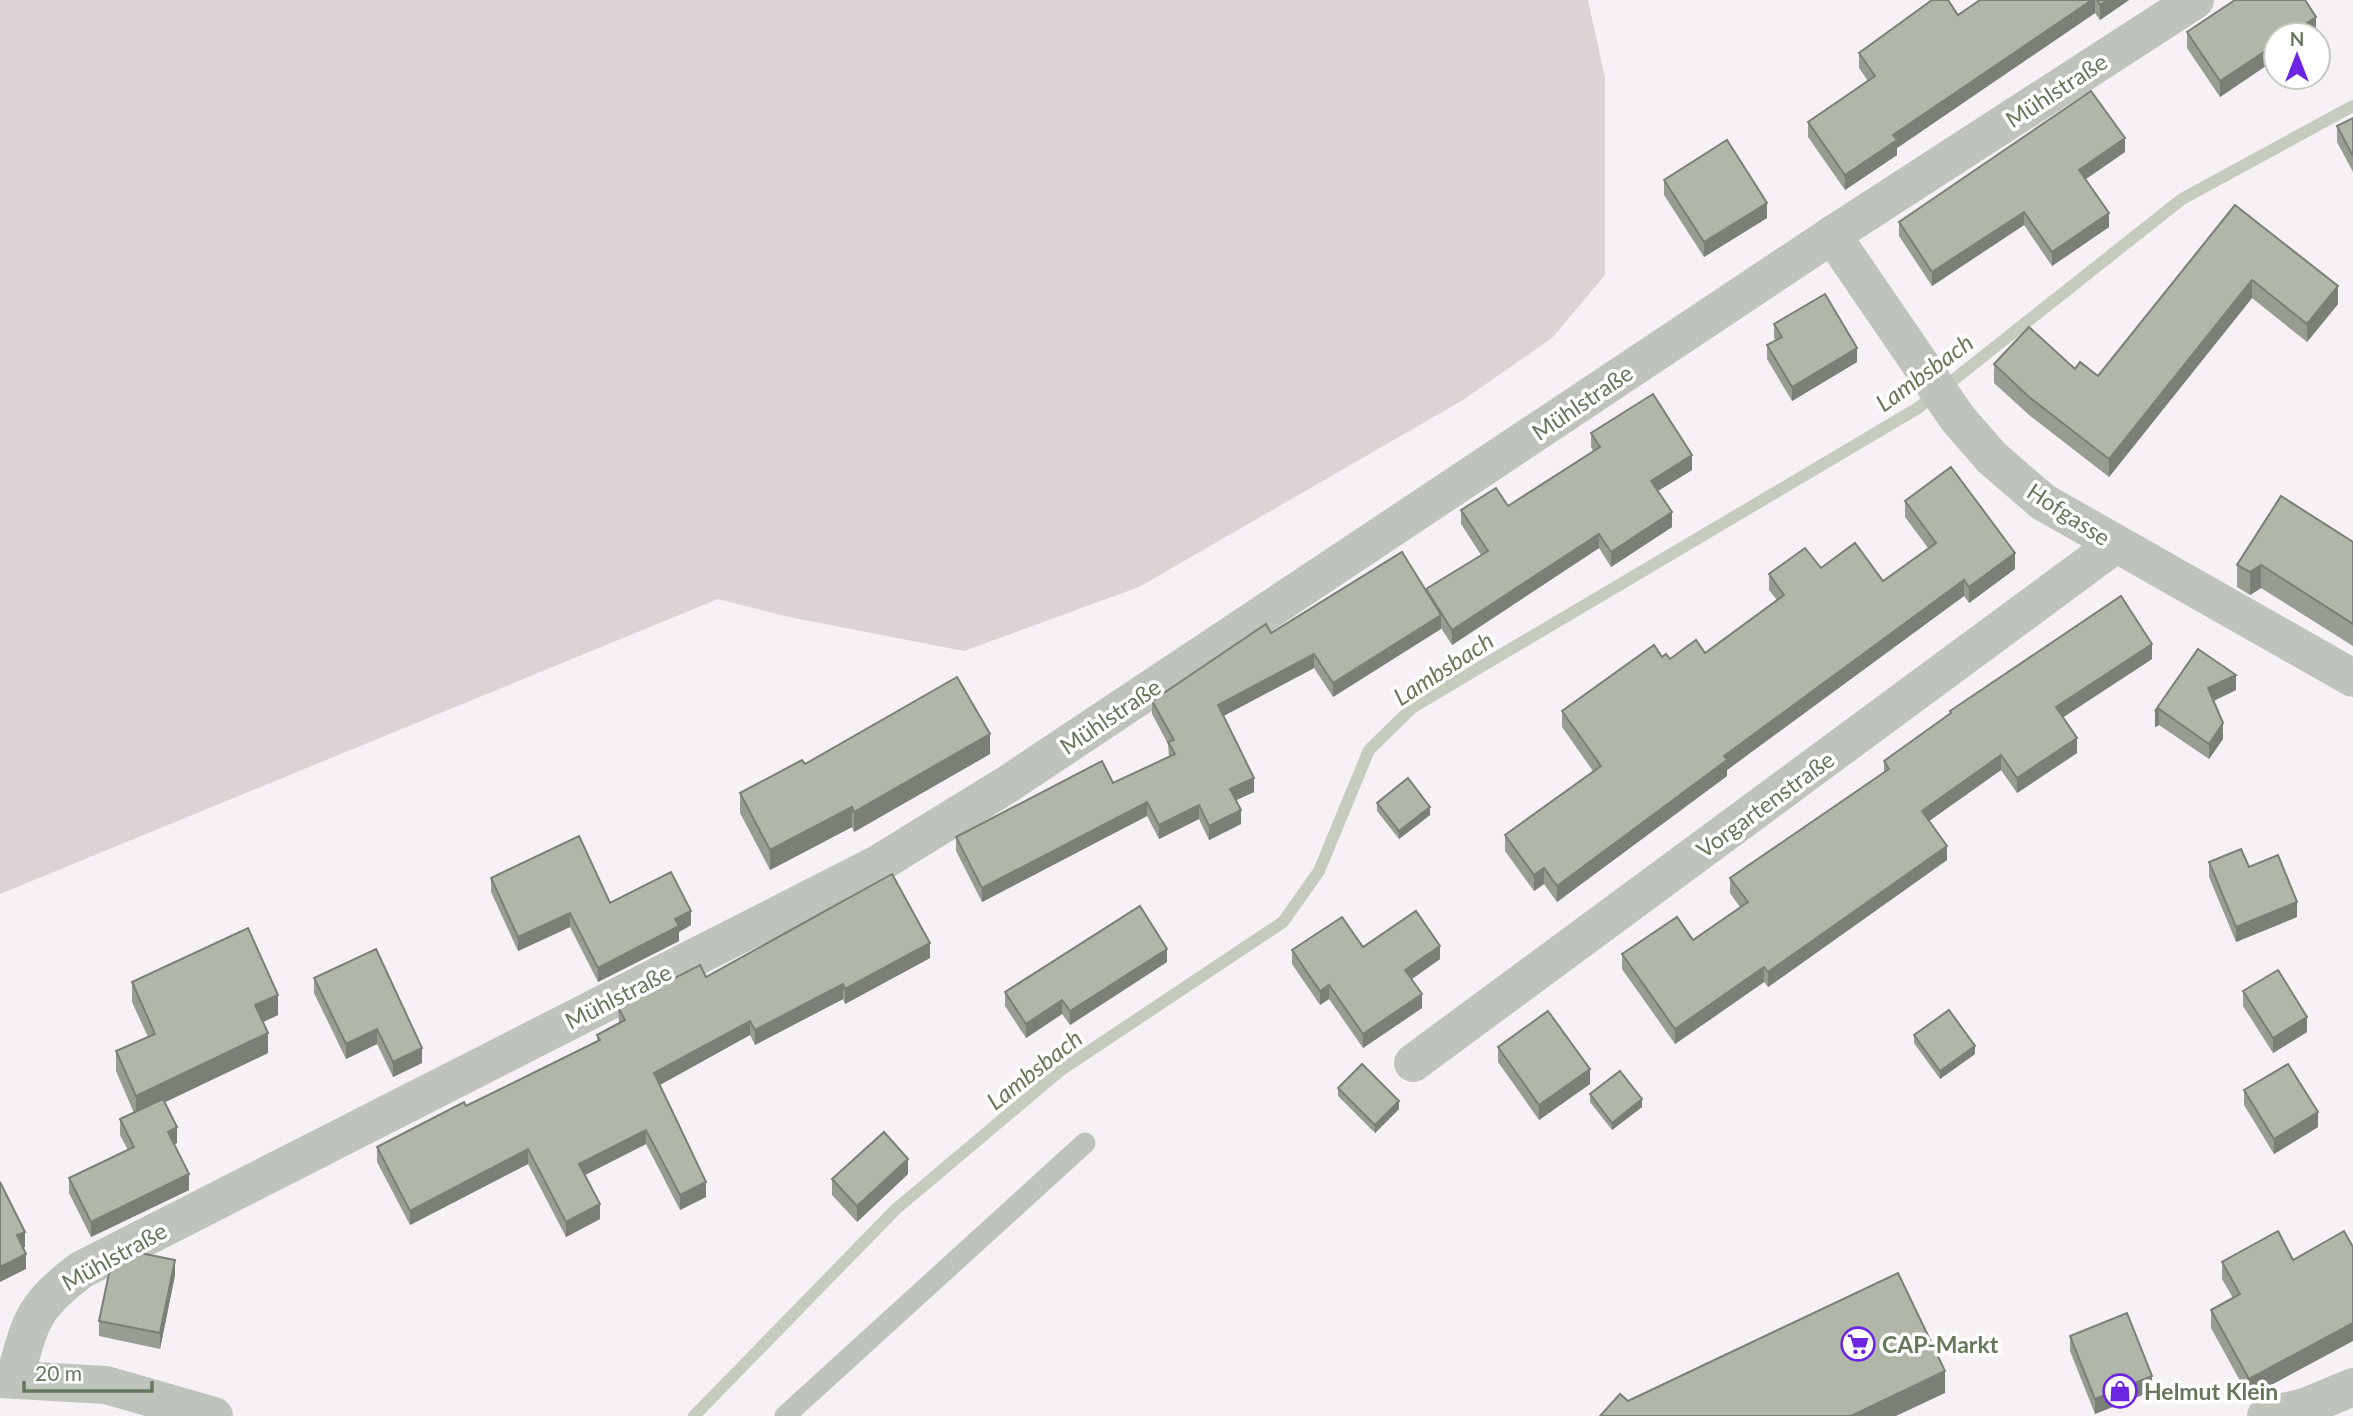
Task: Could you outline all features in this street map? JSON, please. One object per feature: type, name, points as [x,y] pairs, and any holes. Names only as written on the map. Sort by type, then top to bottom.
[{"type":"street","name":"Mühlstraße","points":[[7,1378],[29,1326],[47,1296],[81,1270],[878,864],[1008,784],[1832,235],[2195,0]]},
{"type":"street","name":"Hofgasse","points":[[1832,235],[1929,381],[1958,419],[1992,458],[2043,502],[2353,678]]},
{"type":"street","name":"Vorgartenstraße","points":[[1413,1063],[2116,544]]},
{"type":"street","points":[[7,1378],[106,1385],[215,1416]]},
{"type":"street","points":[[2266,1416],[2305,1411],[2353,1387]]},
{"type":"lane","points":[[785,1416],[1085,1143]]},
{"type":"shaded area","points":[[0,0],[1588,0],[1605,78],[1605,275],[1552,338],[1463,400],[1139,587],[964,651],[789,617],[718,599],[0,894]]},
{"type":"building","points":[[1932,0],[1948,0],[1958,15],[1980,0],[2092,0],[1893,135],[1897,140],[1845,175],[1808,122],[1875,76],[1859,53]]},
{"type":"building","points":[[2235,0],[2305,0],[2316,17],[2310,21],[2262,21],[2262,53],[2220,81],[2187,32]]},
{"type":"building","points":[[2091,91],[2125,138],[2079,170],[2109,213],[2052,252],[2024,212],[1932,272],[1899,222]]},
{"type":"building","points":[[2353,118],[2353,156],[2337,126]]},
{"type":"building","points":[[1727,140],[1767,203],[1704,242],[1664,180]]},
{"type":"building","points":[[2235,205],[2338,286],[2307,324],[2252,280],[2109,459],[2029,397],[1994,364],[2029,327],[2075,369],[2080,362],[2098,376]]},
{"type":"building","points":[[1825,294],[1857,348],[1792,387],[1767,345],[1782,337],[1774,324]]},
{"type":"building","points":[[1653,394],[1692,455],[1651,481],[1672,512],[1611,552],[1599,534],[1452,630],[1426,589],[1488,551],[1461,510],[1496,488],[1508,506],[1600,447],[1591,433]]},
{"type":"building","points":[[1951,467],[2015,553],[1969,587],[1964,580],[1724,756],[1727,760],[1557,886],[1544,868],[1534,875],[1505,835],[1601,766],[1562,711],[1654,645],[1662,657],[1666,654],[1670,659],[1696,640],[1705,653],[1784,595],[1769,574],[1805,548],[1821,568],[1855,543],[1883,581],[1936,543],[1905,501]]},
{"type":"building","points":[[2281,496],[2353,542],[2353,624],[2261,565],[2250,572],[2237,565]]},
{"type":"building","points":[[1402,552],[1441,615],[1333,683],[1314,654],[1218,705],[1254,778],[1230,789],[1241,810],[1209,826],[1199,805],[1159,825],[1147,802],[982,888],[956,837],[1102,761],[1113,783],[1175,754],[1168,742],[1174,740],[1152,701],[1266,624],[1271,633]]},
{"type":"building","points":[[2121,596],[2152,644],[2056,707],[2077,738],[2017,778],[2001,755],[1922,811],[1947,846],[1768,972],[1764,967],[1675,1029],[1622,954],[1677,917],[1693,940],[1748,902],[1730,878],[1889,769],[1884,761],[1951,713],[1950,711]]},
{"type":"building","points":[[2198,649],[2236,675],[2208,688],[2223,723],[2209,744],[2159,709],[2155,711]]},
{"type":"building","points":[[957,677],[990,734],[854,812],[852,807],[770,850],[740,793],[802,760],[805,764]]},
{"type":"building","points":[[1408,778],[1430,807],[1399,831],[1377,803]]},
{"type":"building","points":[[579,836],[610,903],[671,872],[691,911],[675,919],[679,926],[598,968],[570,913],[518,937],[491,878]]},
{"type":"building","points":[[2241,849],[2249,867],[2278,855],[2297,902],[2236,927],[2209,862]]},
{"type":"building","points":[[892,874],[930,943],[845,989],[843,984],[755,1030],[750,1021],[654,1073],[706,1182],[680,1195],[646,1130],[579,1164],[600,1204],[566,1222],[528,1149],[410,1211],[377,1147],[464,1102],[466,1106],[600,1040],[597,1035],[625,1020],[618,1007],[700,965],[706,977]]},
{"type":"building","points":[[1140,906],[1167,949],[1070,1011],[1062,1000],[1026,1024],[1005,992]]},
{"type":"building","points":[[1416,911],[1440,946],[1405,970],[1422,994],[1363,1034],[1329,985],[1320,991],[1292,950],[1342,917],[1363,947]]},
{"type":"building","points":[[248,928],[278,995],[255,1005],[268,1033],[136,1096],[116,1051],[155,1034],[132,982]]},
{"type":"building","points":[[376,949],[422,1048],[393,1062],[377,1029],[346,1044],[314,978]]},
{"type":"building","points":[[2278,970],[2307,1017],[2273,1038],[2243,991]]},
{"type":"building","points":[[1949,1010],[1975,1046],[1940,1071],[1914,1035]]},
{"type":"building","points":[[1548,1011],[1590,1069],[1539,1105],[1498,1047]]},
{"type":"building","points":[[1362,1064],[1399,1101],[1375,1125],[1338,1088]]},
{"type":"building","points":[[2288,1064],[2318,1112],[2274,1139],[2244,1090]]},
{"type":"building","points":[[1620,1071],[1642,1099],[1612,1123],[1590,1094]]},
{"type":"building","points":[[163,1099],[177,1127],[168,1132],[189,1174],[91,1222],[69,1178],[134,1147],[120,1119]]},
{"type":"building","points":[[884,1132],[908,1159],[857,1206],[832,1179]]},
{"type":"building","points":[[0,1182],[25,1232],[17,1235],[26,1254],[0,1267]]},
{"type":"building","points":[[2278,1231],[2293,1260],[2344,1231],[2353,1247],[2353,1323],[2249,1379],[2211,1310],[2240,1294],[2222,1262]]},
{"type":"building","points":[[135,1252],[175,1260],[160,1333],[99,1321],[111,1264]]},
{"type":"building","name":"CAP-Markt","points":[[1898,1273],[1945,1371],[1851,1416],[1600,1416],[1620,1394],[1628,1401]]},
{"type":"building","points":[[2127,1313],[2152,1376],[2095,1399],[2070,1336]]},
{"type":"waterway","name":"Lambsbach","points":[[694,1416],[896,1209],[1061,1070],[1283,922],[1319,871],[1369,750],[1413,707],[1918,408],[2182,199],[2353,106]]},
{"type":"place","name":"CAP-Markt","points":[[1858,1344]]},
{"type":"place","name":"Helmut Klein","points":[[2120,1391]]}]
